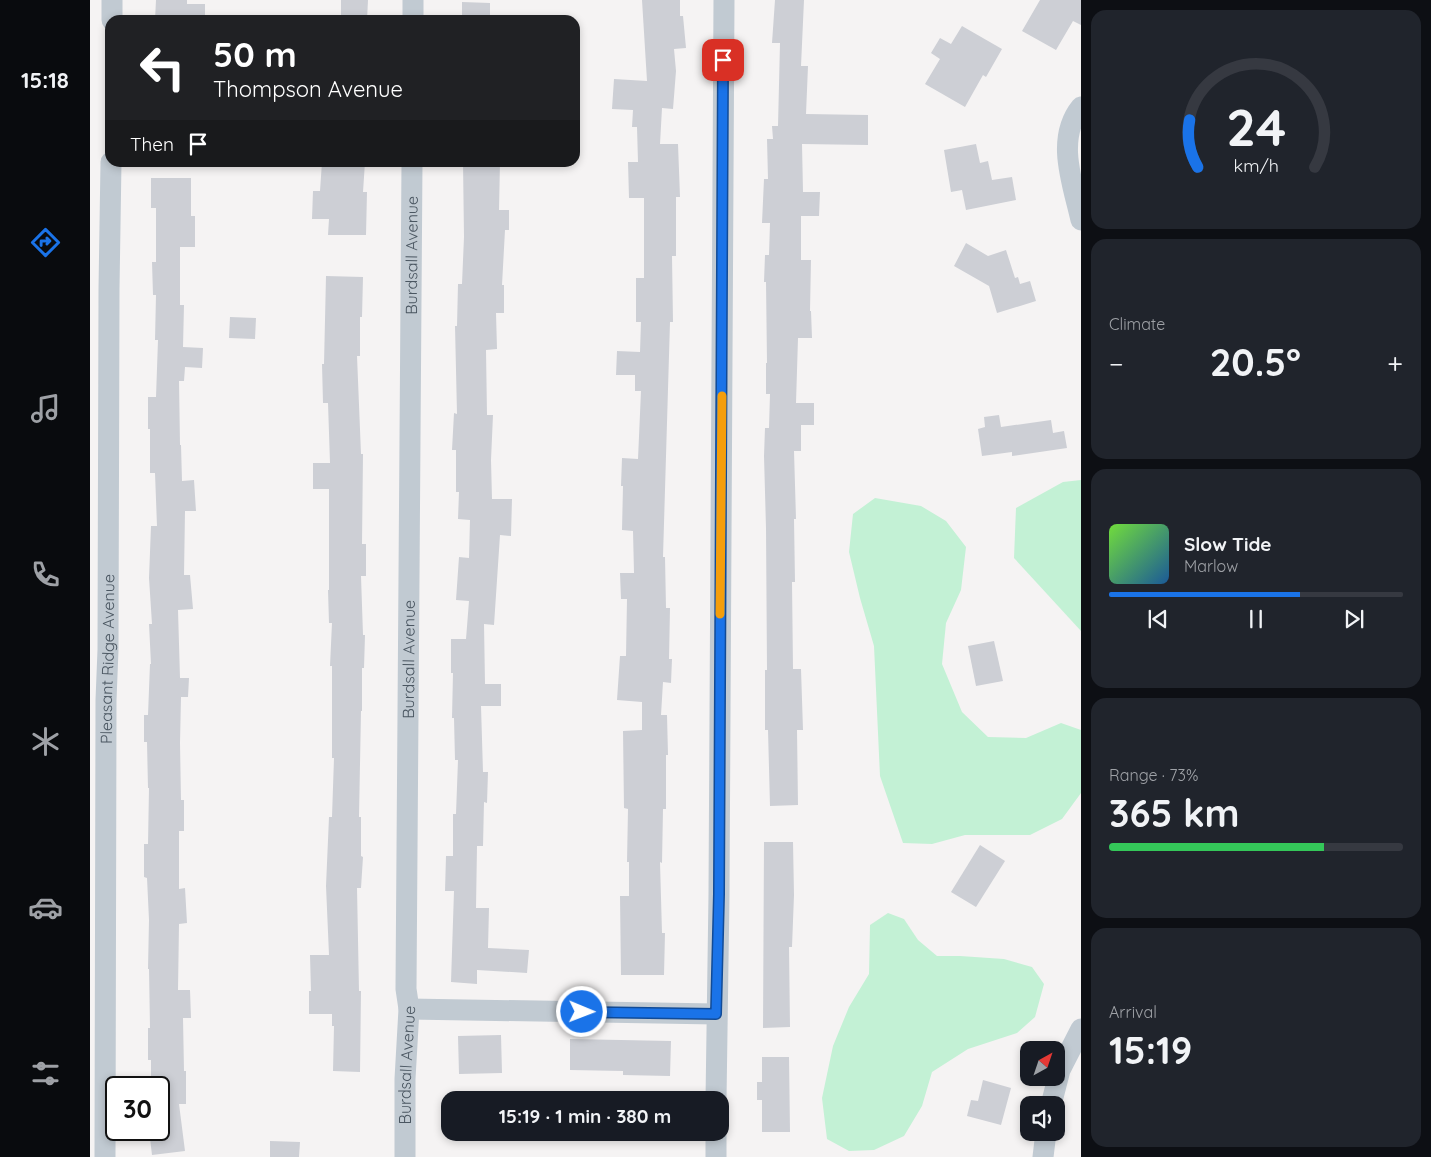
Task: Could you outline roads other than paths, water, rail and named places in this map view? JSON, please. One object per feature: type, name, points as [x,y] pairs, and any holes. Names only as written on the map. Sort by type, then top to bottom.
[{"type":"street","points":[[112,0],[112,15]]},
{"type":"street","points":[[412,15],[413,0]]},
{"type":"street","points":[[716,1091],[724,0]]},
{"type":"street","points":[[1081,107],[1070,127],[1066,142],[1081,220]]},
{"type":"street","name":"Pleasant Ridge Avenue","points":[[105,1157],[106,710],[111,167]]},
{"type":"street","name":"Burdsall Avenue","points":[[405,1157],[405,1079],[409,1009],[406,979],[412,167]]},
{"type":"street","points":[[409,1009],[716,1014]]},
{"type":"street","points":[[1053,1096],[1060,1070],[1081,1029]]},
{"type":"street","points":[[716,1141],[716,1157]]},
{"type":"street","points":[[1043,1157],[1045,1141]]}]
